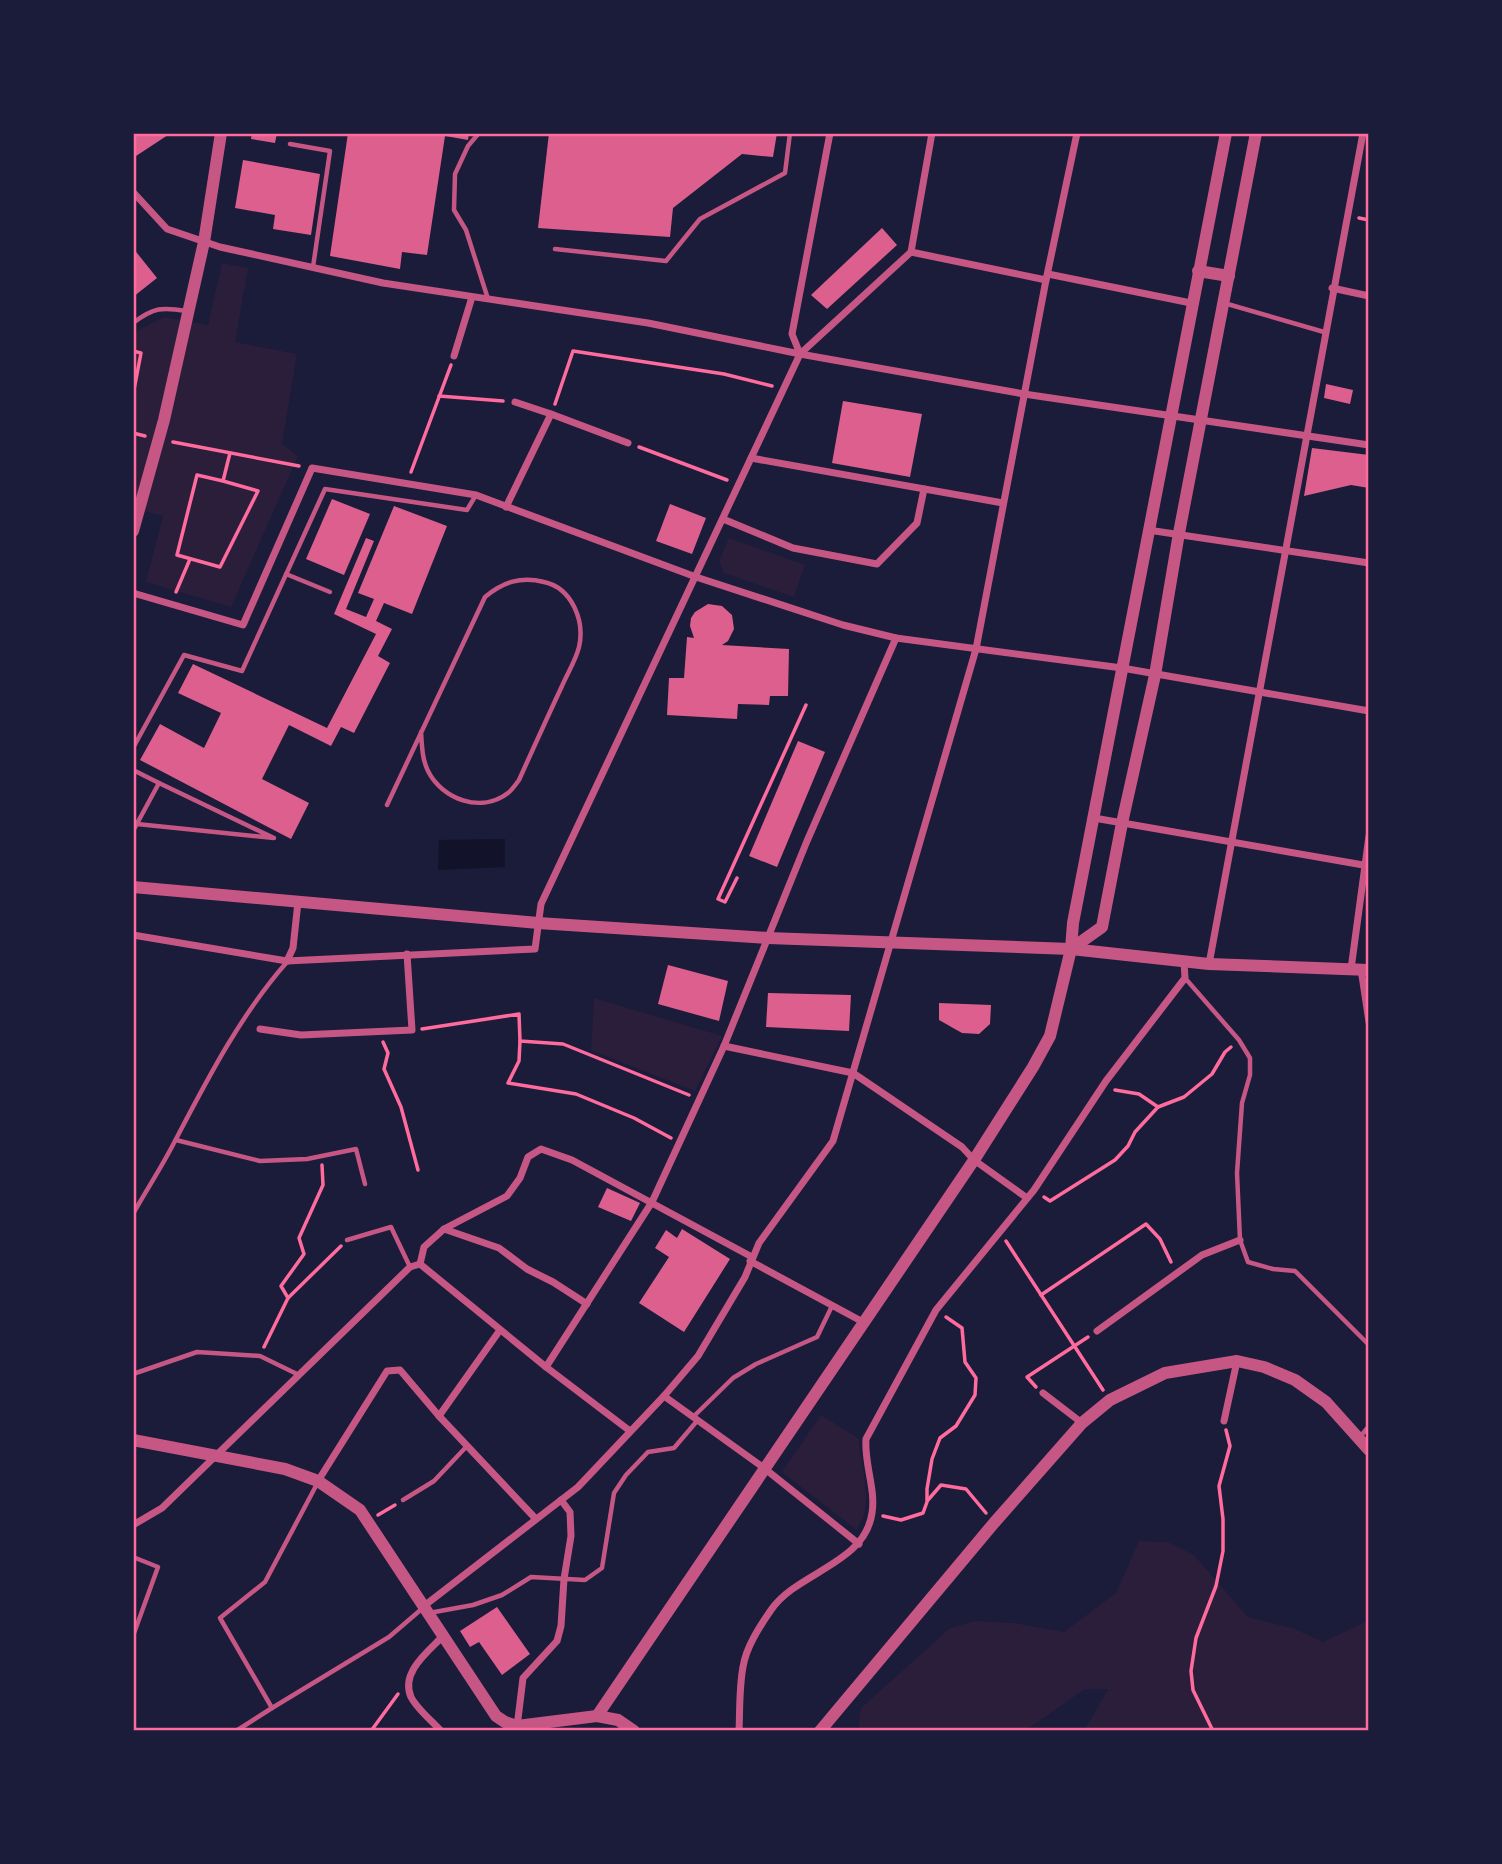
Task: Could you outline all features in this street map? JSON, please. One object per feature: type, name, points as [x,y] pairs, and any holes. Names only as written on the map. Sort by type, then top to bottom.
[{"type":"street","points":[[133,531],[159,439],[204,242],[221,133]]},
{"type":"street","points":[[800,354],[792,334],[830,133]]},
{"type":"street","points":[[133,935],[287,961],[535,949],[541,904],[800,354],[911,252],[932,133]]},
{"type":"street","points":[[426,1610],[535,1518],[578,1487],[664,1396],[698,1356],[745,1277],[759,1243],[834,1141],[975,649],[1077,133]]},
{"type":"street","points":[[597,1716],[974,1160],[1050,1036],[1070,949],[1191,303],[1226,133]]},
{"type":"street","points":[[1070,949],[1102,927],[1155,675],[1179,533],[1256,133]]},
{"type":"street","points":[[1209,964],[1304,436],[1363,133]]},
{"type":"street","points":[[133,192],[167,229],[204,242],[383,283],[648,323],[800,354],[1024,394],[1369,444]]},
{"type":"street","points":[[911,252],[1191,303]]},
{"type":"street","points":[[1198,271],[1229,276]]},
{"type":"street","points":[[1332,288],[1369,296]]},
{"type":"street","points":[[454,356],[472,297]]},
{"type":"street","points":[[515,402],[628,443]]},
{"type":"street","points":[[506,507],[551,414]]},
{"type":"street","points":[[751,458],[1003,503]]},
{"type":"street","points":[[133,593],[243,625],[312,468],[475,495],[696,577],[843,625],[896,638],[1122,668],[1369,711]]},
{"type":"street","points":[[723,519],[793,548],[877,564],[917,523],[924,489]]},
{"type":"street","points":[[1148,530],[1369,563]]},
{"type":"street","points":[[547,1367],[652,1202],[724,1046],[807,841],[896,638]]},
{"type":"street","points":[[1094,818],[1366,866]]},
{"type":"street","points":[[1369,836],[1360,969],[1369,1022]]},
{"type":"street","points":[[133,887],[538,923],[768,938],[1070,949],[1209,964],[1360,969]]},
{"type":"street","points":[[287,961],[293,948],[298,902]]},
{"type":"street","points":[[261,1029],[301,1035],[412,1030],[407,954]]},
{"type":"street","points":[[739,1731],[743,1666],[751,1643],[772,1607],[804,1581],[847,1555],[859,1544],[872,1514],[865,1454],[866,1439],[936,1310],[1034,1190],[1106,1081],[1185,978],[1184,962]]},
{"type":"street","points":[[724,1046],[853,1073],[962,1147],[974,1160],[1027,1198]]},
{"type":"street","points":[[420,1264],[424,1247],[444,1228],[506,1196],[520,1178],[528,1157],[541,1149],[572,1160],[652,1202],[863,1322]]},
{"type":"street","points":[[444,1228],[499,1248],[527,1269],[587,1304]]},
{"type":"street","points":[[1097,1331],[1202,1255],[1240,1240]]},
{"type":"street","points":[[133,1525],[162,1508],[410,1267],[420,1264]]},
{"type":"street","points":[[420,1264],[500,1330],[631,1431]]},
{"type":"street","points":[[439,1416],[500,1330]]},
{"type":"street","points":[[1224,1422],[1237,1361]]},
{"type":"street","points":[[820,1731],[994,1523],[1082,1423],[1110,1400],[1165,1373],[1237,1361],[1264,1367],[1295,1380],[1326,1402],[1369,1450]]},
{"type":"street","points":[[318,1481],[387,1371],[400,1370],[439,1416],[535,1518]]},
{"type":"street","points":[[1043,1393],[1082,1423]]},
{"type":"street","points":[[664,1396],[764,1468],[859,1544]]},
{"type":"street","points":[[133,1440],[285,1469],[318,1481],[360,1510],[496,1716],[516,1729],[597,1716],[618,1720],[634,1731]]},
{"type":"street","points":[[516,1729],[523,1678],[557,1641],[571,1536],[570,1512],[561,1500]]},
{"type":"street","points":[[441,1731],[411,1696],[409,1678],[417,1662],[443,1636]]},
{"type":"lane","points":[[479,133],[468,146],[455,174],[454,210],[466,230],[488,299]]},
{"type":"lane","points":[[555,250],[666,261],[700,219],[785,173],[790,133]]},
{"type":"lane","points":[[290,144],[330,151],[313,268]]},
{"type":"lane","points":[[1224,302],[1324,332]]},
{"type":"lane","points":[[133,323],[149,310],[167,308],[188,312]]},
{"type":"lane","points":[[133,748],[184,655],[242,671],[325,489],[467,510],[475,495]]},
{"type":"lane","points":[[286,574],[330,592]]},
{"type":"lane","points":[[387,805],[421,732],[485,597],[497,587],[522,580],[548,582],[564,592],[580,620],[579,648],[519,780],[508,793],[479,803],[462,802],[448,794],[437,785],[427,769],[421,732]]},
{"type":"lane","points":[[133,770],[274,838],[137,824]]},
{"type":"lane","points":[[133,831],[159,783]]},
{"type":"lane","points":[[133,1214],[176,1140],[193,1103],[263,988],[287,961]]},
{"type":"lane","points":[[1185,978],[1240,1040],[1250,1058],[1250,1075],[1242,1102],[1237,1173],[1240,1240],[1248,1262],[1273,1269],[1295,1271],[1369,1345]]},
{"type":"lane","points":[[176,1140],[260,1161],[307,1159],[356,1149],[365,1184]]},
{"type":"lane","points":[[348,1240],[391,1227],[410,1267]]},
{"type":"lane","points":[[236,1731],[388,1637],[426,1610],[473,1605],[502,1595],[531,1577],[585,1580],[602,1568],[614,1493],[626,1475],[649,1452],[674,1448],[733,1378],[756,1364],[817,1336],[833,1306]]},
{"type":"lane","points":[[133,1374],[197,1352],[260,1356],[300,1376]]},
{"type":"lane","points":[[1359,1438],[1369,1426]]},
{"type":"lane","points":[[403,1500],[434,1481],[467,1446]]},
{"type":"lane","points":[[272,1708],[220,1618],[265,1581],[318,1481]]},
{"type":"lane","points":[[133,1557],[158,1567],[133,1636]]},
{"type":"path","points":[[133,351],[141,353],[133,395]]},
{"type":"path","points":[[551,414],[573,351],[724,374],[784,389]]},
{"type":"path","points":[[406,484],[454,356]]},
{"type":"path","points":[[439,396],[515,402]]},
{"type":"path","points":[[159,439],[312,468]]},
{"type":"path","points":[[628,443],[739,484]]},
{"type":"path","points":[[223,481],[230,453]]},
{"type":"path","points":[[197,475],[223,481],[258,491],[220,567],[177,555],[197,475]]},
{"type":"path","points":[[171,604],[190,559]]},
{"type":"path","points":[[737,878],[725,902],[718,899],[806,705]]},
{"type":"path","points":[[412,1030],[519,1014],[519,1061],[508,1083],[576,1094],[634,1118],[679,1143]]},
{"type":"path","points":[[378,1031],[388,1053],[384,1069],[401,1107],[418,1170]]},
{"type":"path","points":[[1034,1190],[1050,1201],[1115,1160],[1128,1146],[1135,1132],[1158,1107],[1184,1097],[1193,1090],[1212,1074],[1225,1052],[1240,1040]]},
{"type":"path","points":[[520,1041],[563,1044],[699,1098]]},
{"type":"path","points":[[1106,1081],[1116,1090],[1139,1094],[1158,1107]]},
{"type":"path","points":[[288,1298],[281,1286],[304,1254],[299,1238],[324,1185],[322,1156]]},
{"type":"path","points":[[1041,1295],[1146,1224],[1160,1239],[1176,1273]]},
{"type":"path","points":[[1000,1232],[1110,1400]]},
{"type":"path","points":[[260,1356],[288,1298],[348,1240]]},
{"type":"path","points":[[927,1502],[927,1489],[936,1448],[940,1438],[956,1426],[975,1395],[976,1378],[965,1362],[962,1328],[936,1310]]},
{"type":"path","points":[[1027,1377],[1097,1331]]},
{"type":"path","points":[[1213,1731],[1192,1690],[1191,1671],[1196,1639],[1216,1586],[1223,1551],[1219,1486],[1230,1446],[1224,1422]]},
{"type":"path","points":[[872,1514],[901,1520],[923,1513],[927,1502],[941,1485],[966,1489],[994,1523]]},
{"type":"path","points":[[367,1521],[403,1500]]},
{"type":"path","points":[[371,1731],[409,1678]]},
{"type":"shaded area","points":[[222,263],[248,268],[235,342],[297,354],[282,444],[298,456],[231,607],[146,582],[163,516],[133,508],[133,333],[164,317],[208,325]]},
{"type":"shaded area","points":[[729,538],[805,565],[794,597],[724,573],[719,561]]},
{"type":"shaded area","points":[[505,839],[505,867],[438,870],[439,840]]},
{"type":"shaded area","points":[[594,998],[722,1036],[695,1091],[591,1050]]},
{"type":"shaded area","points":[[821,1415],[859,1439],[866,1506],[857,1530],[782,1472]]},
{"type":"shaded area","points":[[1139,1541],[1168,1542],[1194,1555],[1248,1617],[1295,1629],[1323,1642],[1369,1620],[1369,1731],[1084,1731],[1108,1689],[1085,1689],[1025,1731],[858,1731],[861,1708],[950,1628],[975,1621],[1015,1623],[1064,1632],[1116,1593]]},
{"type":"building","points":[[133,133],[171,133],[133,158]]},
{"type":"building","points":[[252,133],[277,133],[275,143],[251,139]]},
{"type":"building","points":[[348,133],[469,133],[468,140],[445,136],[427,255],[402,252],[400,269],[330,256]]},
{"type":"building","points":[[549,133],[777,133],[773,157],[742,154],[673,208],[670,237],[538,228]]},
{"type":"building","points":[[243,160],[320,174],[311,235],[273,229],[275,215],[235,208]]},
{"type":"building","points":[[882,228],[897,245],[827,309],[811,295]]},
{"type":"building","points":[[133,248],[157,278],[133,297]]},
{"type":"building","points":[[1326,384],[1353,390],[1350,404],[1324,398]]},
{"type":"building","points":[[843,401],[922,414],[910,477],[832,463]]},
{"type":"building","points":[[1312,448],[1369,455],[1369,488],[1351,485],[1304,496]]},
{"type":"building","points":[[332,499],[370,514],[344,575],[306,559]]},
{"type":"building","points":[[670,504],[706,518],[692,554],[656,541]]},
{"type":"building","points":[[394,506],[447,526],[412,614],[384,603],[376,621],[392,629],[378,656],[390,663],[354,733],[341,727],[331,746],[289,725],[262,779],[309,803],[291,839],[140,760],[160,724],[204,748],[221,713],[178,693],[193,664],[327,728],[376,634],[334,614],[366,538],[374,541],[346,609],[366,617],[374,599],[358,593]]},
{"type":"building","points":[[708,604],[722,606],[732,615],[734,629],[728,641],[722,645],[789,649],[788,696],[770,696],[769,705],[738,704],[737,719],[667,715],[669,678],[684,678],[687,637],[694,638],[690,626],[691,618]]},
{"type":"building","points":[[798,741],[825,752],[777,867],[749,856]]},
{"type":"building","points":[[668,965],[728,981],[719,1021],[658,1004]]},
{"type":"building","points":[[768,993],[851,995],[849,1031],[766,1027]]},
{"type":"building","points":[[939,1003],[991,1005],[990,1024],[979,1034],[962,1033],[939,1020]]},
{"type":"building","points":[[607,1188],[640,1203],[631,1221],[598,1207]]},
{"type":"building","points":[[682,1229],[730,1259],[684,1332],[639,1303],[669,1257],[655,1248],[666,1230],[677,1238]]},
{"type":"building","points":[[497,1607],[530,1654],[502,1675],[479,1642],[470,1647],[460,1631]]}]
